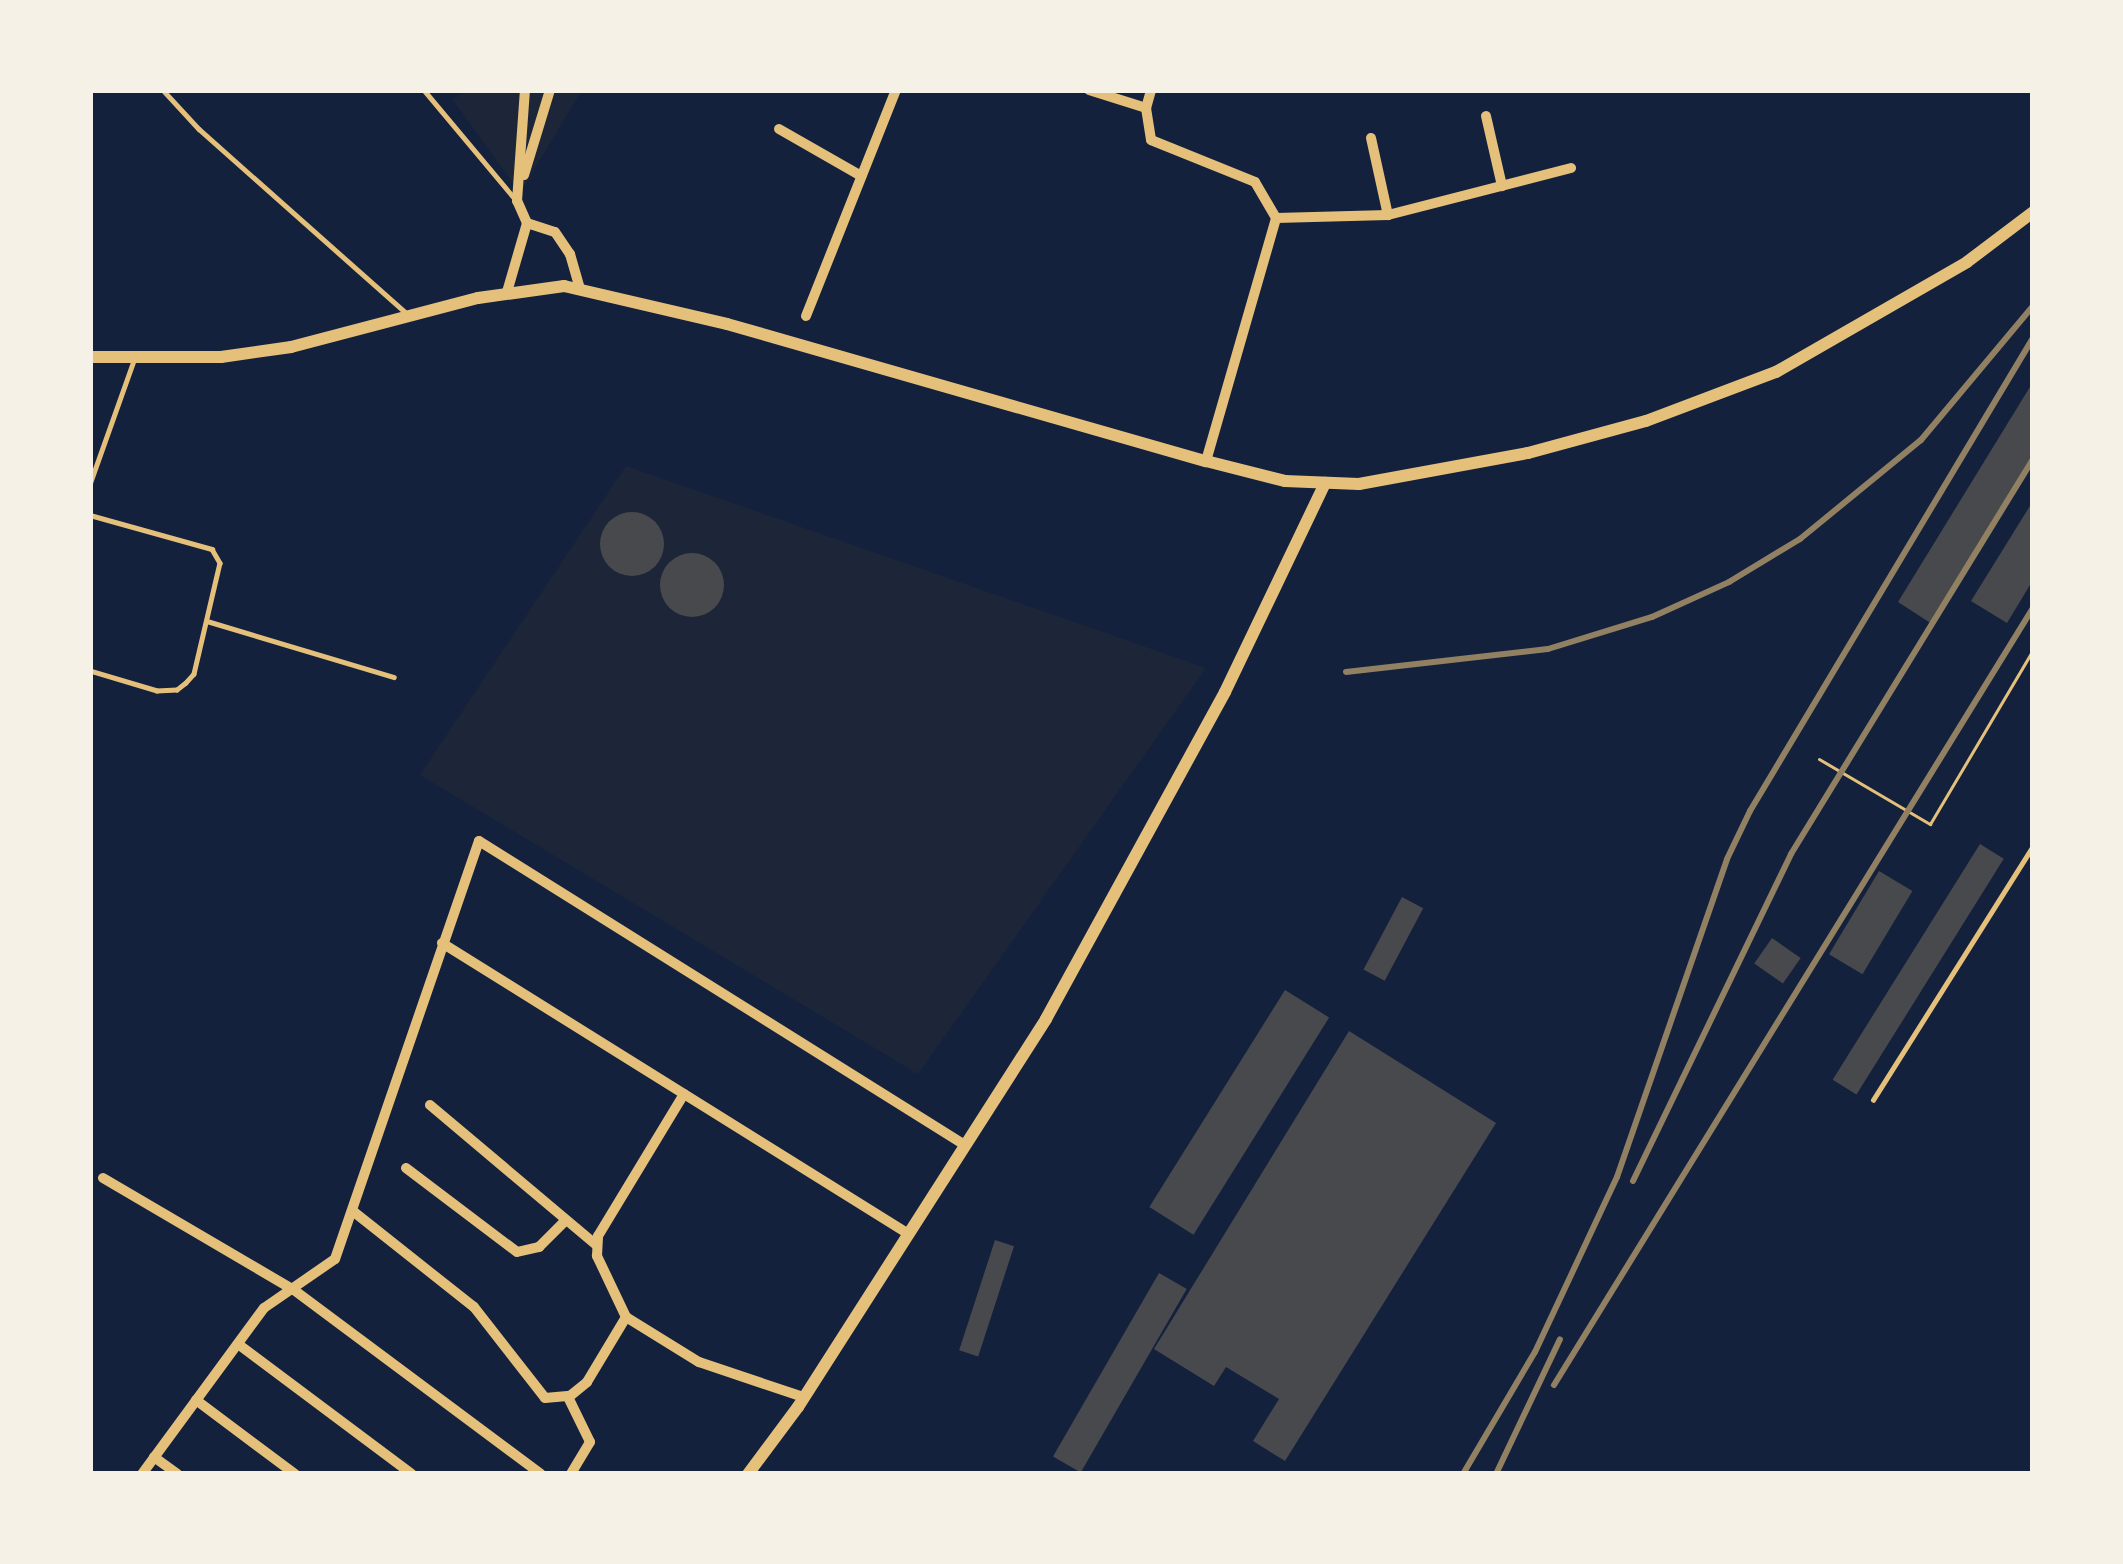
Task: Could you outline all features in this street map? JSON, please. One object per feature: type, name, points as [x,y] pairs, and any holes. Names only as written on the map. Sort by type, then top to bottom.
[{"type":"street","points":[[506,292],[527,224],[517,201],[525,90]]},
{"type":"street","points":[[517,201],[550,90]]},
{"type":"street","points":[[806,316],[896,90]]},
{"type":"street","points":[[1089,90],[1146,108]]},
{"type":"street","points":[[1150,90],[1146,108],[1151,140],[1255,182],[1276,218],[1206,461]]},
{"type":"street","points":[[1486,116],[1502,186]]},
{"type":"street","points":[[778,129],[861,176]]},
{"type":"street","points":[[1372,138],[1388,215]]},
{"type":"street","points":[[1276,218],[1388,215],[1571,168]]},
{"type":"street","points":[[90,357],[221,357],[291,347],[506,292],[580,288],[750,330],[1285,481],[1358,484],[1528,453],[1646,421],[1777,372],[1967,262],[2033,212]]},
{"type":"street","points":[[527,224],[555,232],[570,254],[580,288]]},
{"type":"street","points":[[748,1474],[1046,1019],[1203,733],[1325,483]]},
{"type":"street","points":[[142,1474],[264,1308],[335,1259],[479,842],[965,1145]]},
{"type":"street","points":[[442,943],[907,1233]]},
{"type":"street","points":[[596,1245],[684,1094]]},
{"type":"street","points":[[430,1106],[596,1245],[626,1317],[698,1362],[803,1396]]},
{"type":"street","points":[[406,1168],[517,1252],[539,1247],[566,1220]]},
{"type":"street","points":[[103,1178],[294,1290],[525,1469],[541,1474]]},
{"type":"street","points":[[353,1212],[473,1307],[545,1398],[568,1397],[587,1382],[626,1317]]},
{"type":"street","points":[[238,1344],[412,1474]]},
{"type":"street","points":[[568,1397],[590,1442],[572,1474]]},
{"type":"street","points":[[196,1400],[295,1474]]},
{"type":"street","points":[[154,1457],[177,1474]]},
{"type":"lane","points":[[163,90],[199,129],[410,316]]},
{"type":"lane","points":[[424,90],[517,201]]},
{"type":"lane","points":[[90,483],[134,356]]},
{"type":"lane","points":[[90,515],[217,553],[220,563],[194,674],[177,691],[157,691],[90,671]]},
{"type":"lane","points":[[207,621],[394,677]]},
{"type":"lane","points":[[1873,1100],[2033,846]]},
{"type":"path","points":[[1819,759],[1930,824],[2033,650]]},
{"type":"shaded area","points":[[466,90],[582,90],[520,193],[453,100]]},
{"type":"shaded area","points":[[626,466],[1206,668],[918,1074],[420,775]]},
{"type":"building","points":[[2033,382],[2033,459],[1932,624],[1898,602]]},
{"type":"building","points":[[2033,501],[2033,580],[2007,623],[1971,601]]},
{"type":"building","points":[[632,512],[655,521],[664,544],[655,567],[632,576],[609,567],[600,544],[609,521]]},
{"type":"building","points":[[692,553],[715,562],[724,585],[715,608],[692,617],[669,608],[660,585],[669,562]]},
{"type":"building","points":[[1980,844],[2004,859],[1856,1095],[1833,1080]]},
{"type":"building","points":[[1879,871],[1912,891],[1862,974],[1829,954]]},
{"type":"building","points":[[1402,897],[1423,908],[1385,981],[1364,969]]},
{"type":"building","points":[[1772,938],[1801,958],[1783,983],[1754,963]]},
{"type":"building","points":[[1285,990],[1329,1018],[1193,1235],[1149,1207]]},
{"type":"building","points":[[1349,1031],[1496,1123],[1285,1461],[1253,1441],[1279,1399],[1226,1367],[1214,1386],[1154,1349]]},
{"type":"building","points":[[995,1240],[1014,1246],[978,1357],[959,1350]]},
{"type":"building","points":[[1159,1273],[1187,1289],[1081,1473],[1053,1457]]},
{"type":"railway","points":[[1346,672],[1548,649],[1652,617],[1729,582],[1800,539],[1921,440],[2033,306]]},
{"type":"railway","points":[[1463,1474],[1535,1352],[1617,1177],[1727,859],[1750,811],[2033,338]]},
{"type":"railway","points":[[1633,1181],[1791,854],[2033,459]]},
{"type":"railway","points":[[1554,1385],[2033,608]]},
{"type":"railway","points":[[1496,1474],[1560,1339]]}]
